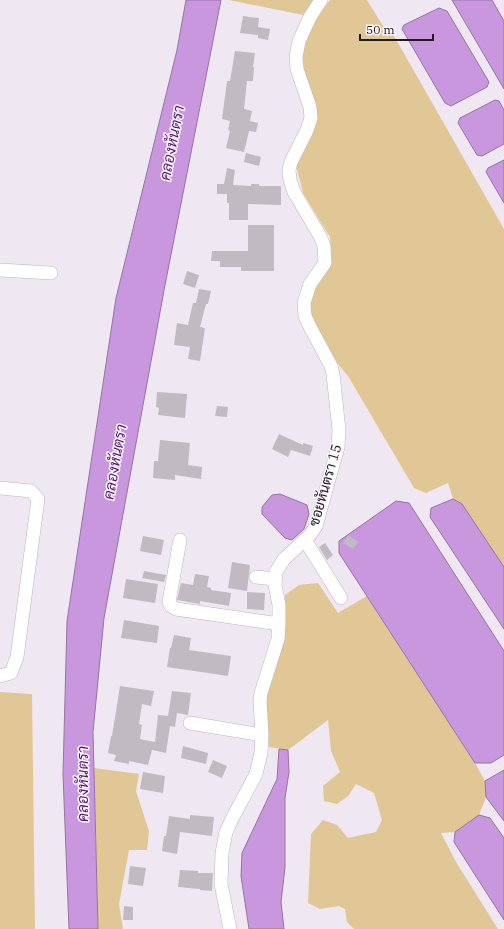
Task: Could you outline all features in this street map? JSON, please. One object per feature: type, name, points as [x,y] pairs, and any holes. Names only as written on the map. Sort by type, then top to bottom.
[{"type":"street","name":"ซอยหันตรา 15","points":[[275,579],[276,572],[284,559],[310,535],[316,526],[338,447],[339,430],[333,374],[331,366],[305,316],[304,303],[310,284],[325,263],[324,246],[320,236],[294,192],[290,180],[289,170],[291,162],[307,130],[311,118],[310,108],[297,68],[296,57],[299,41],[310,17],[321,0]]},
{"type":"street","points":[[0,270],[51,273]]},
{"type":"street","points":[[0,488],[31,491],[38,499],[17,657],[11,673],[0,676]]},
{"type":"street","points":[[180,540],[169,602],[171,606],[176,609],[279,624]]},
{"type":"street","points":[[305,540],[341,598]]},
{"type":"street","points":[[230,929],[221,884],[222,852],[226,832],[256,774],[261,753],[261,693],[278,639],[279,605],[275,579],[256,578]]},
{"type":"street","points":[[190,723],[262,735]]},
{"type":"shaded area","points":[[229,0],[314,0],[303,15]]},
{"type":"shaded area","points":[[330,0],[367,0],[383,26],[390,29],[504,229],[504,567],[462,504],[453,499],[448,483],[426,493],[414,488],[348,376],[338,364],[314,326],[309,309],[311,296],[331,265],[330,237],[303,193],[296,165],[316,125],[317,115],[300,61],[302,46],[314,21]]},
{"type":"shaded area","points":[[318,583],[338,613],[367,596],[475,763],[485,781],[486,797],[479,815],[455,832],[441,833],[456,862],[498,929],[354,929],[347,922],[345,909],[339,906],[320,909],[308,903],[311,834],[323,820],[337,825],[348,838],[376,832],[382,820],[374,793],[356,784],[348,796],[337,804],[324,801],[323,786],[340,772],[331,751],[328,720],[288,750],[269,747],[266,694],[285,618],[285,595],[299,585]]},
{"type":"shaded area","points":[[0,692],[32,694],[35,929],[0,929]]},
{"type":"shaded area","points":[[94,768],[139,774],[136,791],[149,831],[147,850],[129,850],[119,904],[123,929],[98,929]]},
{"type":"water","name":"คลองหันตรา","points":[[186,0],[221,0],[165,285],[104,618],[93,732],[98,929],[69,929],[63,774],[67,621],[116,298],[177,50]]},
{"type":"water","points":[[452,0],[492,0],[504,21],[504,89]]},
{"type":"water","points":[[439,8],[447,11],[489,82],[487,87],[451,106],[445,103],[402,29],[404,25]]},
{"type":"water","points":[[495,100],[499,101],[504,110],[504,144],[482,156],[477,155],[458,123],[460,118]]},
{"type":"water","points":[[504,160],[504,203],[486,172],[488,168]]},
{"type":"water","points":[[280,494],[307,505],[309,514],[304,529],[292,540],[285,538],[262,514],[262,507],[272,495]]},
{"type":"water","points":[[453,499],[462,504],[504,567],[504,629],[430,517],[431,508]]},
{"type":"water","points":[[396,501],[409,503],[504,651],[504,755],[491,763],[475,763],[339,553],[339,541]]},
{"type":"water","points":[[279,749],[288,750],[289,772],[285,798],[285,867],[281,902],[284,929],[249,929],[241,876],[242,853],[277,779]]},
{"type":"water","points":[[504,770],[504,821],[486,797],[485,781]]},
{"type":"water","points":[[479,815],[490,818],[504,838],[504,920],[454,842],[455,832]]},
{"type":"building","points":[[243,16],[259,18],[258,27],[270,29],[268,40],[258,38],[258,35],[240,33]]},
{"type":"building","points":[[235,51],[255,53],[253,81],[247,81],[244,109],[252,111],[250,121],[258,123],[256,132],[249,131],[244,152],[226,148],[230,131],[228,130],[230,121],[222,119],[227,81],[230,81]]},
{"type":"building","points":[[246,153],[261,157],[259,166],[244,162]]},
{"type":"building","points":[[227,168],[235,170],[233,185],[251,186],[251,184],[259,184],[259,186],[281,186],[281,205],[248,204],[248,220],[229,220],[229,203],[227,203],[227,194],[217,194],[217,184],[224,184]]},
{"type":"building","points":[[248,225],[274,225],[274,271],[241,271],[241,267],[220,267],[220,261],[211,261],[212,251],[248,251]]},
{"type":"building","points":[[187,271],[199,275],[195,288],[183,284]]},
{"type":"building","points":[[199,289],[211,291],[200,327],[205,328],[200,361],[188,359],[190,347],[174,345],[177,323],[188,325],[193,303],[196,303]]},
{"type":"building","points":[[157,392],[187,394],[185,418],[158,415],[159,408],[156,407]]},
{"type":"building","points":[[217,406],[228,407],[227,417],[215,416]]},
{"type":"building","points":[[279,434],[303,445],[303,443],[313,446],[310,456],[291,450],[288,457],[272,449]]},
{"type":"building","points":[[160,440],[190,443],[188,465],[202,467],[201,479],[175,475],[175,480],[153,478],[154,461],[158,461]]},
{"type":"building","points":[[348,535],[358,542],[353,549],[343,543]]},
{"type":"building","points":[[143,536],[164,540],[161,555],[140,551]]},
{"type":"building","points":[[325,543],[333,555],[327,560],[319,547]]},
{"type":"building","points":[[232,562],[250,565],[247,591],[228,588]]},
{"type":"building","points":[[144,571],[166,575],[164,582],[142,578]]},
{"type":"building","points":[[195,574],[209,576],[207,587],[211,588],[211,590],[231,593],[229,606],[200,601],[200,604],[177,600],[181,583],[193,585]]},
{"type":"building","points":[[126,579],[158,584],[155,603],[123,598]]},
{"type":"building","points":[[247,592],[265,593],[264,610],[247,609]]},
{"type":"building","points":[[124,620],[159,626],[157,643],[121,638]]},
{"type":"building","points":[[174,635],[191,638],[189,650],[231,656],[228,676],[167,667]]},
{"type":"building","points":[[120,686],[154,691],[151,706],[142,704],[139,724],[142,725],[140,739],[155,742],[158,715],[168,716],[172,691],[191,693],[188,715],[177,713],[175,727],[170,726],[166,753],[152,750],[148,765],[129,761],[129,764],[114,761],[116,755],[108,753]]},
{"type":"building","points":[[183,746],[208,753],[206,764],[181,758]]},
{"type":"building","points":[[213,760],[227,766],[222,778],[208,772]]},
{"type":"building","points":[[143,772],[165,776],[163,793],[140,789]]},
{"type":"building","points":[[190,815],[214,817],[212,836],[180,832],[177,854],[162,851],[169,816],[190,819]]},
{"type":"building","points":[[130,866],[146,868],[143,886],[128,884]]},
{"type":"building","points":[[180,870],[198,871],[198,873],[213,873],[212,891],[178,887]]},
{"type":"building","points":[[124,906],[133,907],[133,920],[123,920]]}]
